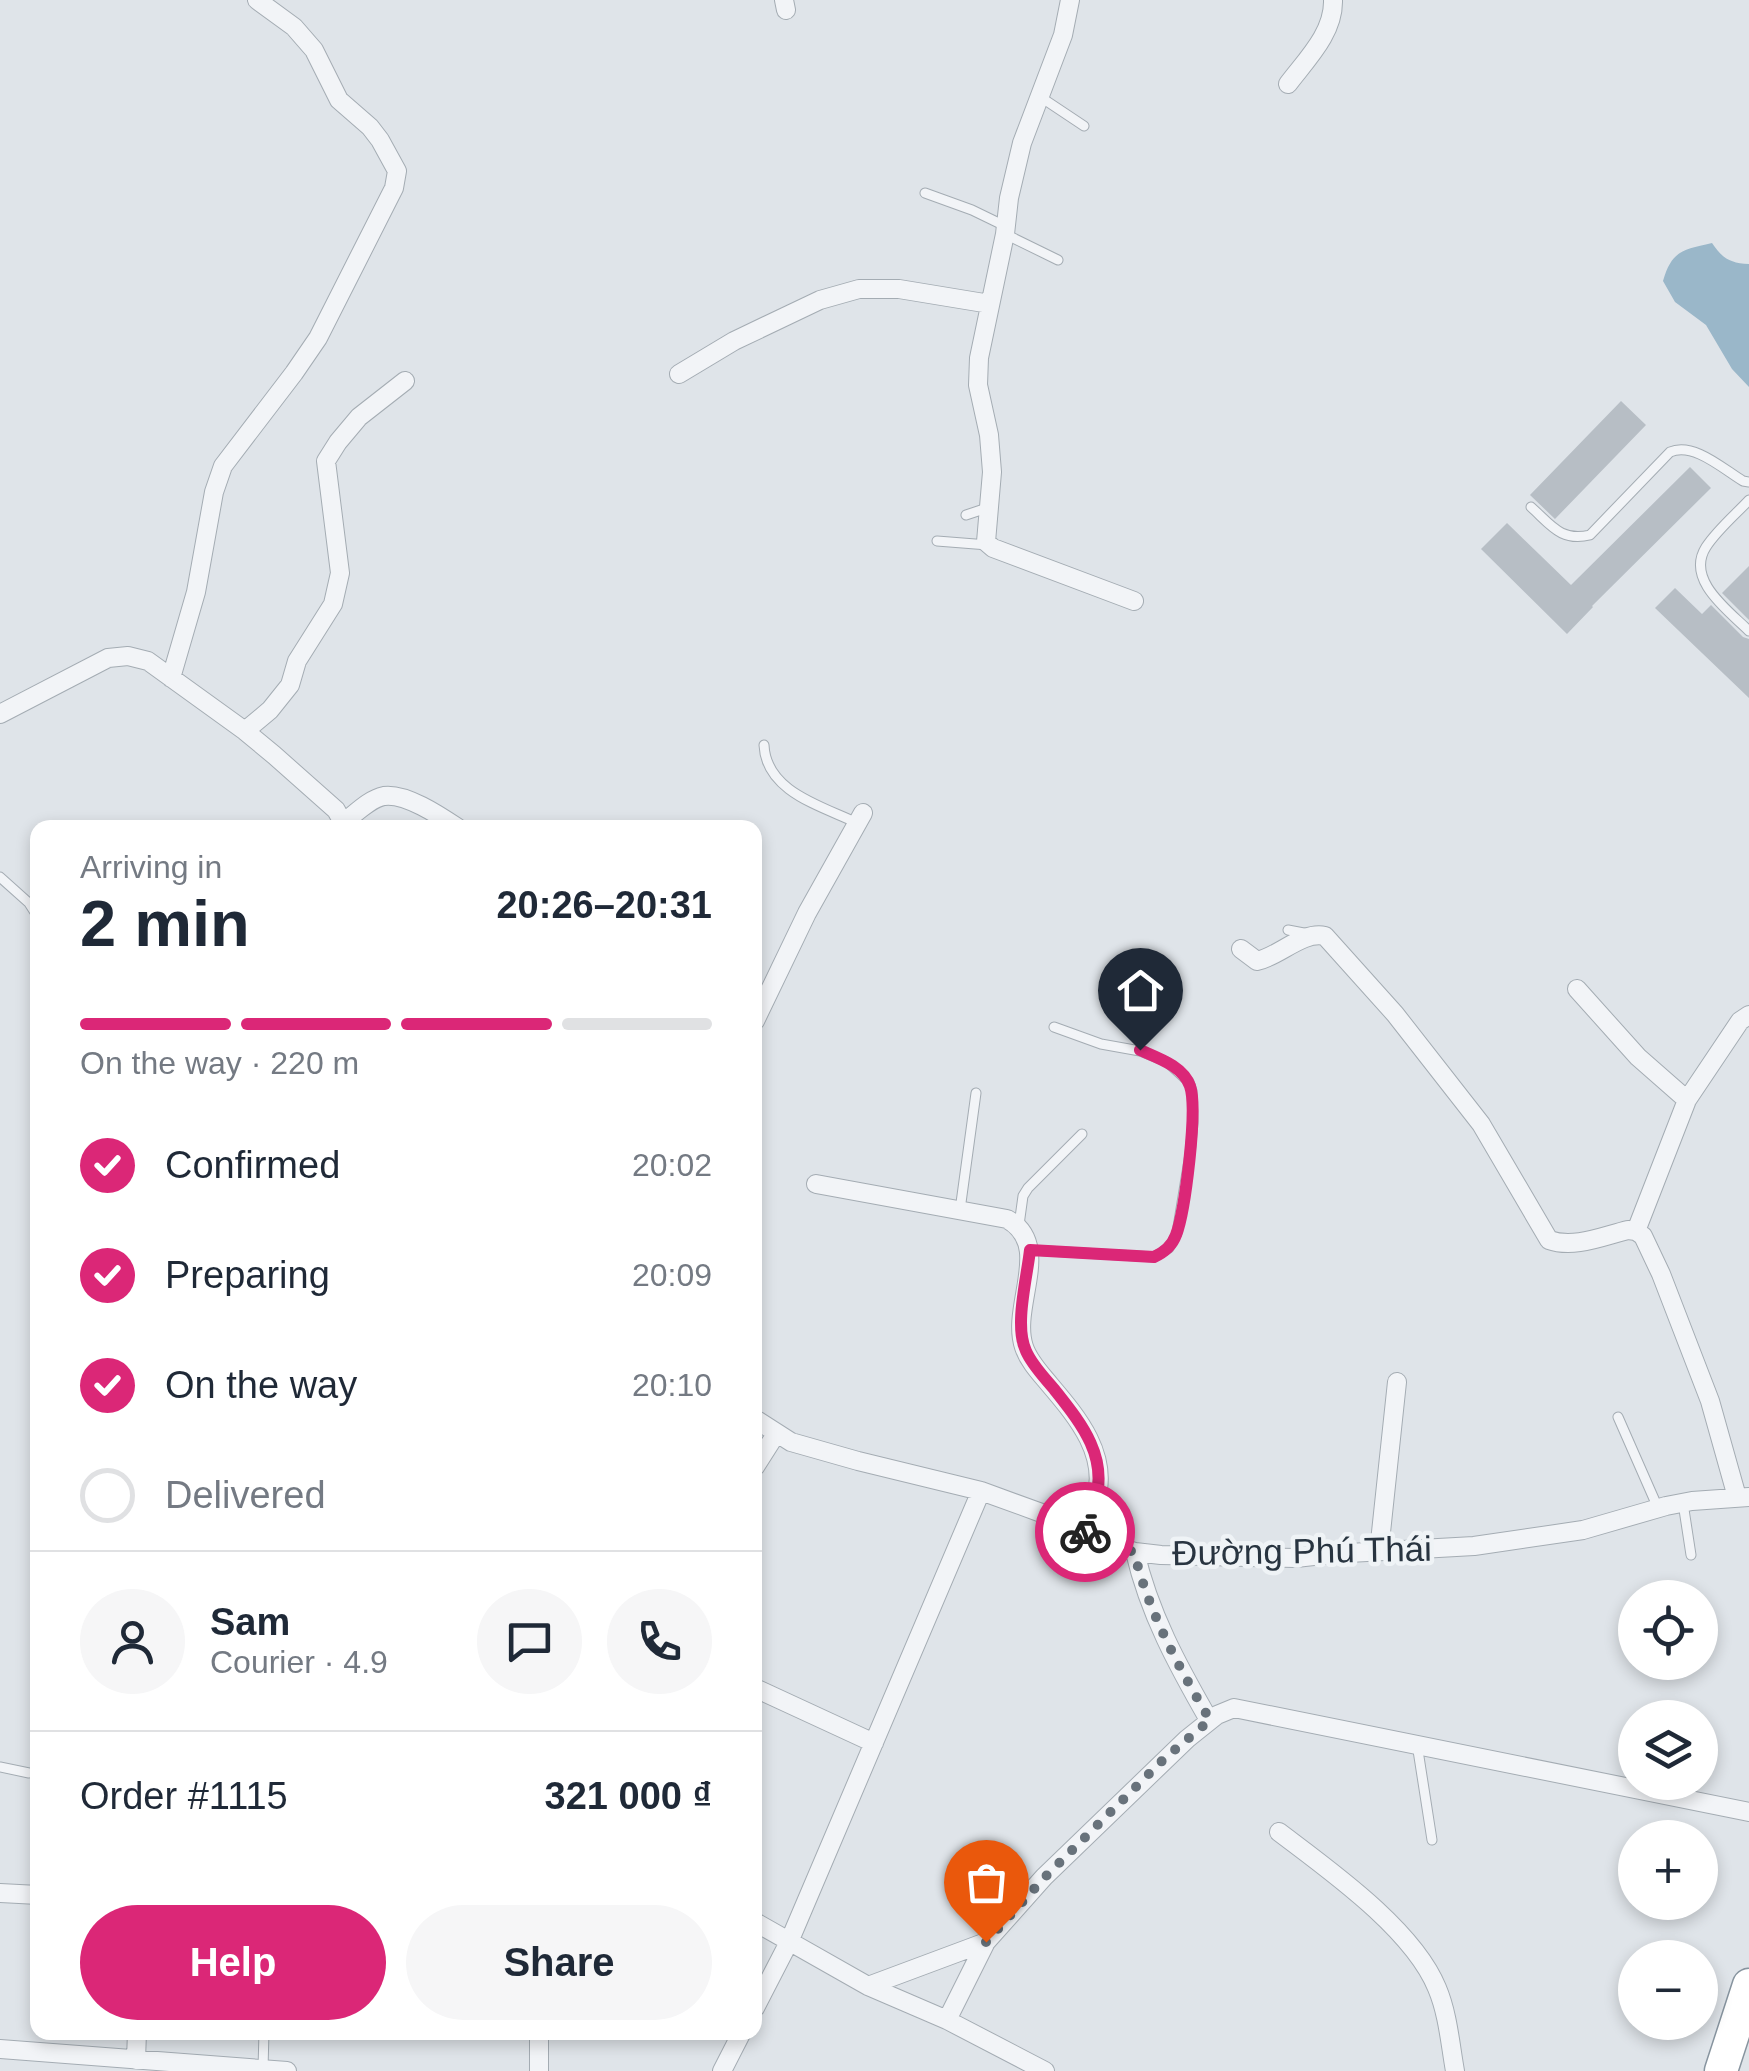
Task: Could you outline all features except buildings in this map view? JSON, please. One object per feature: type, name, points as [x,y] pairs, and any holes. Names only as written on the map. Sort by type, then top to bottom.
[{"type":"highway","points":[[1721,2071],[1749,1985]]},
{"type":"street","points":[[171,678],[196,592],[214,492],[223,466],[318,338],[394,188],[396,171],[380,140],[339,100],[314,50],[294,27],[257,0]]},
{"type":"street","points":[[1070,0],[1063,35],[1022,143],[979,358],[978,385],[992,489],[986,539],[988,545],[1134,602]]},
{"type":"street","points":[[1288,84],[1325,34],[1334,0]]},
{"type":"street","points":[[679,374],[734,340],[820,300],[859,289],[899,290],[990,304]]},
{"type":"street","points":[[245,731],[270,710],[290,685],[297,661],[333,604],[340,573],[326,461],[359,417],[405,381]]},
{"type":"street","points":[[0,714],[108,658],[128,656],[148,661],[245,731],[336,810],[341,820]]},
{"type":"street","points":[[350,820],[370,802],[385,796],[408,800],[444,820]]},
{"type":"street","points":[[762,1007],[806,913],[860,818]]},
{"type":"street","points":[[1241,949],[1253,960],[1263,960],[1312,935],[1325,936],[1395,1014],[1481,1124],[1549,1240],[1577,1243],[1636,1230],[1649,1245],[1743,1497]]},
{"type":"street","points":[[1578,988],[1647,1066],[1687,1100]]},
{"type":"street","points":[[1636,1230],[1687,1100],[1740,1021],[1749,1015]]},
{"type":"street","points":[[816,1184],[1007,1218],[1019,1225],[1030,1250],[1021,1333],[1025,1349],[1091,1439],[1098,1469],[1094,1504],[1080,1529]]},
{"type":"street","points":[[1379,1551],[1397,1382]]},
{"type":"street","name":"Đường Phú Thái","points":[[762,1424],[791,1442],[981,1492],[1114,1545],[1161,1556],[1296,1558],[1474,1546],[1582,1530],[1683,1502],[1743,1497]]},
{"type":"street","points":[[762,1456],[776,1434]]},
{"type":"street","points":[[762,1995],[790,1942],[981,1492]]},
{"type":"street","points":[[1134,1552],[1166,1641],[1210,1720]]},
{"type":"street","points":[[762,1691],[874,1742]]},
{"type":"street","points":[[947,2020],[986,1942],[1044,1878],[1164,1759],[1210,1720],[1234,1708],[1749,1812]]},
{"type":"street","points":[[1279,1832],[1382,1916],[1416,1952],[1437,1988],[1455,2071]]},
{"type":"street","points":[[0,1893],[30,1895]]},
{"type":"street","points":[[762,1926],[868,1986],[947,2020],[1044,2071]]},
{"type":"street","points":[[868,1986],[986,1942]]},
{"type":"street","points":[[136,2040],[136,2060]]},
{"type":"street","points":[[539,2040],[539,2071]]},
{"type":"street","points":[[722,2071],[738,2040]]},
{"type":"street","points":[[0,2049],[92,2064],[136,2060],[287,2071]]},
{"type":"lane","points":[[1040,96],[1084,126]]},
{"type":"lane","points":[[925,193],[972,210],[1058,260]]},
{"type":"lane","points":[[1531,507],[1566,537],[1590,535],[1678,448],[1694,452],[1749,482]]},
{"type":"lane","points":[[1749,500],[1705,548],[1700,563],[1710,593],[1749,631]]},
{"type":"lane","points":[[966,515],[990,507]]},
{"type":"lane","points":[[937,541],[988,545]]},
{"type":"lane","points":[[764,745],[764,754],[783,786],[860,818]]},
{"type":"lane","points":[[0,877],[30,904]]},
{"type":"lane","points":[[1288,930],[1312,935]]},
{"type":"lane","points":[[1030,1250],[1141,1257],[1163,1253],[1177,1232],[1190,1154],[1192,1090],[1184,1076],[1167,1062],[1140,1050],[1101,1044],[1054,1027]]},
{"type":"lane","points":[[960,1210],[976,1093]]},
{"type":"lane","points":[[1019,1225],[1022,1196],[1082,1134]]},
{"type":"lane","points":[[1618,1417],[1658,1508]]},
{"type":"lane","points":[[1683,1502],[1691,1555]]},
{"type":"lane","points":[[1418,1744],[1432,1840]]},
{"type":"lane","points":[[0,1766],[29,1773]]},
{"type":"lane","points":[[264,2040],[264,2069]]},
{"type":"water","points":[[1712,243],[1728,259],[1749,264],[1749,387],[1732,369],[1706,325],[1675,302],[1663,281],[1670,263],[1680,253]]},
{"type":"way so far","points":[[986,1942],[1044,1878],[1164,1759],[1210,1720],[1174,1659],[1134,1552],[1085,1532]]},
{"type":"route","points":[[1085,1532],[1080,1529],[1098,1488],[1091,1439],[1036,1369],[1025,1349],[1022,1319],[1030,1250],[1154,1257],[1168,1248],[1177,1232],[1190,1154],[1192,1090],[1174,1067],[1140,1050]]}]
